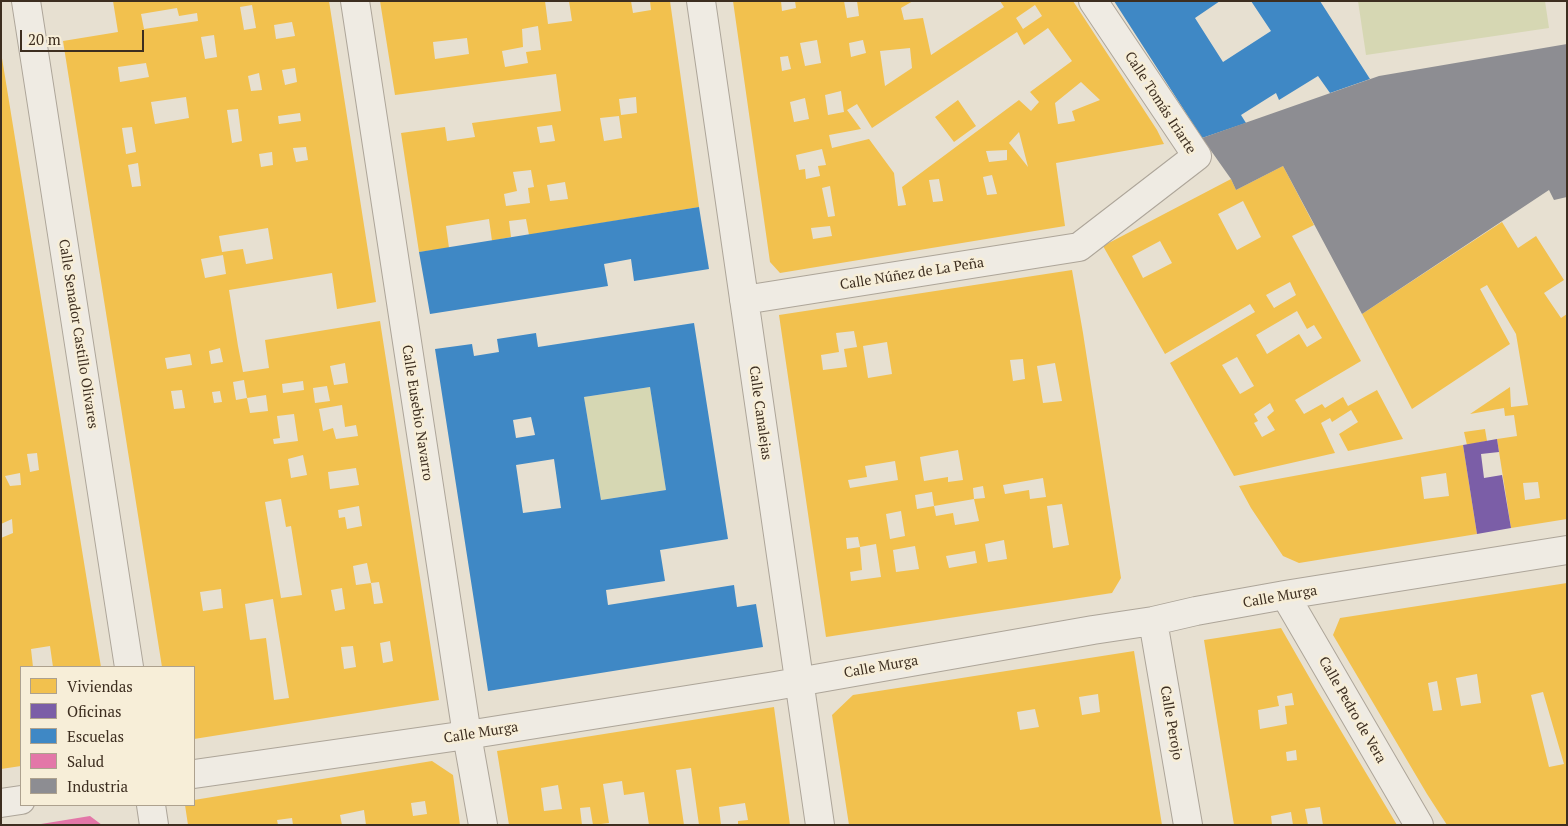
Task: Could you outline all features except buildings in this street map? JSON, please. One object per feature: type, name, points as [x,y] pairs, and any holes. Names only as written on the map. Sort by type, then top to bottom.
[{"type":"street","name":"Calle Senador Castillo Olivares","points":[[26,1],[129,666]]},
{"type":"street","name":"Calle Eusebio Navarro","points":[[354,1],[466,735],[483,825]]},
{"type":"street","name":"Calle Canalejas","points":[[701,1],[820,825]]},
{"type":"street","name":"Calle Tomás Iriarte","points":[[1079,247],[1197,156],[1093,1]]},
{"type":"street","name":"Calle Núñez de La Peña","points":[[744,300],[1079,247]]},
{"type":"street","name":"Calle Murga","points":[[195,774],[466,735],[799,682],[1154,621],[1285,595],[1567,550]]},
{"type":"street","name":"Calle Pedro de Vera","points":[[1285,595],[1419,825]]},
{"type":"street","name":"Calle Perojo","points":[[1154,621],[1188,825]]},
{"type":"street","points":[[1,804],[20,800]]},
{"type":"street","points":[[151,806],[154,825]]},
{"type":"green space","points":[[1358,1],[1545,1],[1549,28],[1366,55]]},
{"type":"green space","points":[[650,387],[666,490],[601,500],[584,397]]}]
